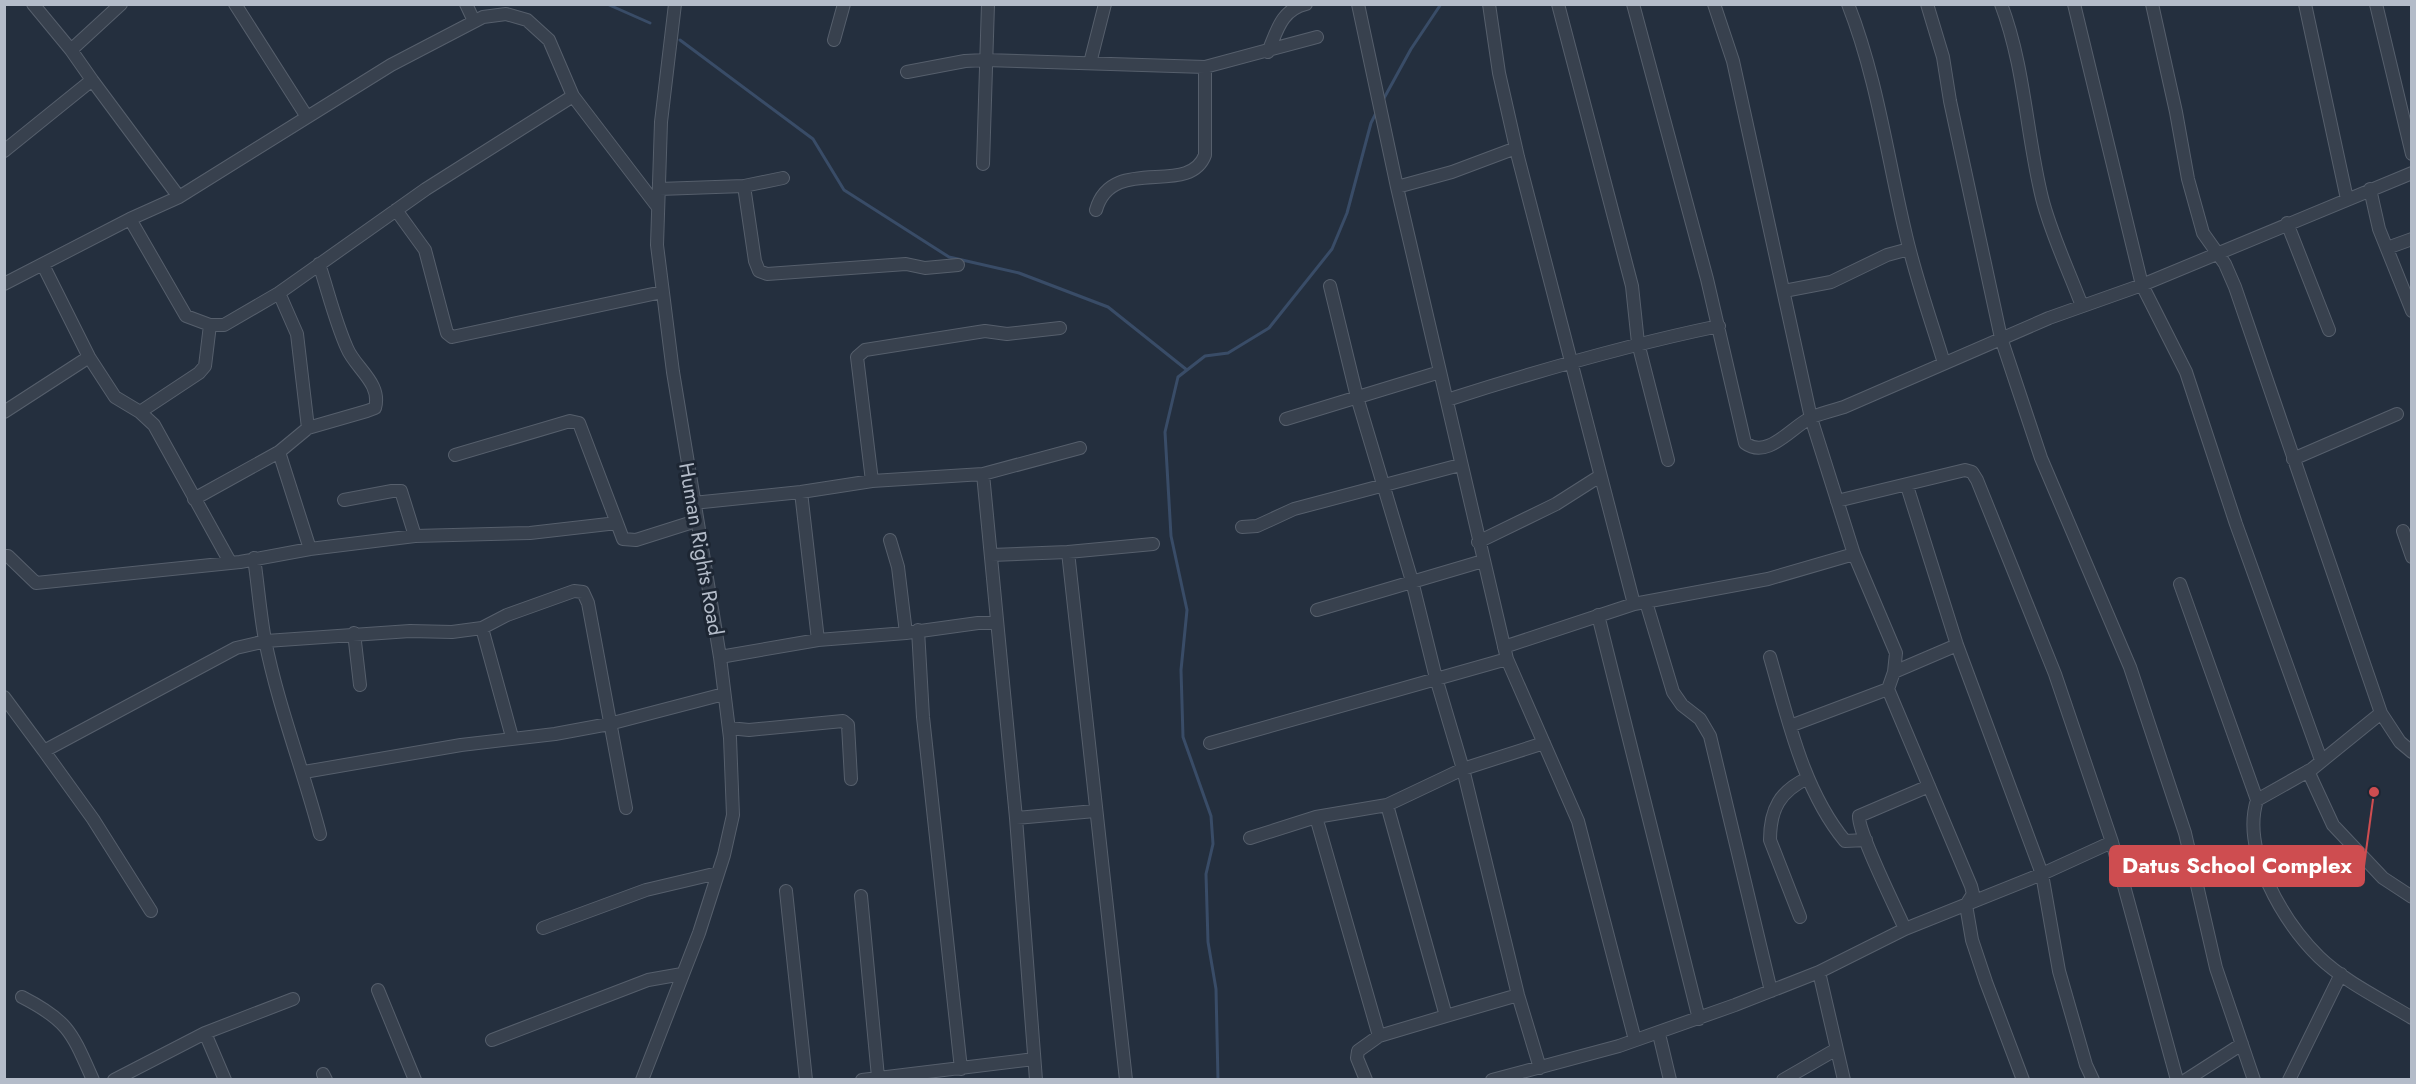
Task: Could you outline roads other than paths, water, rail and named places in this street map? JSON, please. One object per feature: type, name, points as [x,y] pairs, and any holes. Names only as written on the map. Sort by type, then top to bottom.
[{"type":"street","points":[[33,4],[71,50],[179,196]]},
{"type":"street","points":[[71,50],[121,4]]},
{"type":"street","points":[[235,4],[307,117]]},
{"type":"street","points":[[466,4],[474,21]]},
{"type":"street","name":"Human Rights Road","points":[[642,1080],[699,933],[733,815],[729,728],[720,657],[693,503],[657,245],[661,122],[675,4]]},
{"type":"street","points":[[834,40],[844,4]]},
{"type":"street","points":[[983,164],[988,4]]},
{"type":"street","points":[[1090,63],[1105,4]]},
{"type":"street","points":[[1268,52],[1281,20],[1290,10],[1306,4]]},
{"type":"street","points":[[1358,4],[1396,187],[1506,653],[1578,821],[1635,1040]]},
{"type":"street","points":[[1489,4],[1499,73],[1516,148],[1600,476],[1640,603],[1673,692],[1682,705],[1700,719],[1710,736],[1771,991]]},
{"type":"street","points":[[1558,4],[1632,286],[1638,343],[1668,460]]},
{"type":"street","points":[[1634,4],[1719,326],[1745,443],[1753,449],[1766,448],[1811,418],[2001,338],[2142,285],[2412,173]]},
{"type":"street","points":[[1714,4],[1733,61],[1811,418],[1854,554],[1896,653],[1894,672],[1888,689],[1971,886],[1973,894],[1966,905],[1983,972],[2023,1080]]},
{"type":"street","points":[[1848,4],[1862,40],[1876,94],[1909,249],[1944,363]]},
{"type":"street","points":[[1927,4],[1943,57],[1950,101],[2001,338],[2041,458],[2130,667],[2185,833],[2216,968],[2254,1080]]},
{"type":"street","points":[[2001,4],[2012,34],[2022,75],[2042,200],[2082,306]]},
{"type":"street","points":[[2074,4],[2142,285],[2186,372],[2236,524],[2321,760]]},
{"type":"street","points":[[2152,4],[2188,179],[2203,233],[2225,264],[2235,287],[2381,713],[2400,742],[2412,752]]},
{"type":"street","points":[[2305,4],[2347,199]]},
{"type":"street","points":[[2376,4],[2412,154]]},
{"type":"street","points":[[4,284],[179,196],[391,64],[483,17],[506,14],[527,20],[538,27],[549,39],[573,96],[657,206]]},
{"type":"street","points":[[907,72],[965,61],[985,60],[1205,67],[1268,52],[1317,37]]},
{"type":"street","points":[[1096,210],[1100,195],[1116,184],[1133,178],[1194,172],[1202,164],[1205,155],[1205,67]]},
{"type":"street","points":[[5,149],[92,80]]},
{"type":"street","points":[[130,219],[186,315],[210,325],[224,325],[279,294],[396,210],[573,96]]},
{"type":"street","points":[[1396,187],[1452,172],[1516,148]]},
{"type":"street","points":[[659,189],[744,186],[783,178]]},
{"type":"street","points":[[744,186],[755,261],[759,271],[767,274],[906,264],[925,268],[958,265]]},
{"type":"street","points":[[2370,189],[2387,248],[2412,311]]},
{"type":"street","points":[[396,210],[424,250],[447,333],[452,337],[662,292]]},
{"type":"street","points":[[2287,223],[2329,330]]},
{"type":"street","points":[[2387,248],[2412,239]]},
{"type":"street","points":[[1784,291],[1831,282],[1887,255],[1909,249]]},
{"type":"street","points":[[194,499],[279,452],[308,428],[375,408],[377,400],[365,373],[347,348],[319,264]]},
{"type":"street","points":[[43,265],[89,357],[115,397],[140,412],[154,425],[230,562]]},
{"type":"street","points":[[1330,286],[1357,397],[1412,581],[1436,678],[1463,769],[1518,995],[1531,1073]]},
{"type":"street","points":[[279,294],[297,334],[308,428]]},
{"type":"street","points":[[140,412],[199,373],[205,366],[210,325]]},
{"type":"street","points":[[1447,400],[1638,343],[1719,326]]},
{"type":"street","points":[[872,481],[857,357],[860,353],[985,331],[1007,334],[1060,328]]},
{"type":"street","points":[[4,412],[89,357]]},
{"type":"street","points":[[1286,419],[1440,372]]},
{"type":"street","points":[[2293,459],[2397,414]]},
{"type":"street","points":[[455,455],[570,421],[579,423],[623,539],[636,540],[696,521]]},
{"type":"street","points":[[693,503],[801,492],[872,481],[983,474],[1080,448]]},
{"type":"street","points":[[279,452],[309,549]]},
{"type":"street","points":[[1242,527],[1257,526],[1294,508],[1460,465]]},
{"type":"street","points":[[1837,501],[1907,486],[1965,470],[1972,472],[1977,480],[2055,674],[2112,842],[2177,1080]]},
{"type":"street","points":[[983,474],[1016,818],[1036,1080]]},
{"type":"street","points":[[1478,542],[1556,504],[1600,476]]},
{"type":"street","points":[[1907,486],[1957,645],[2042,874],[2059,971],[2083,1054],[2093,1080]]},
{"type":"street","points":[[344,500],[392,490],[401,491],[415,536]]},
{"type":"street","points":[[801,492],[818,640]]},
{"type":"street","points":[[4,556],[8,556],[36,583],[230,562],[309,549],[415,536],[530,532],[617,523]]},
{"type":"street","points":[[2403,531],[2412,557]]},
{"type":"street","points":[[891,540],[898,567],[906,633]]},
{"type":"street","points":[[991,555],[1068,552],[1153,544]]},
{"type":"street","points":[[1068,552],[1126,1080]]},
{"type":"street","points":[[1210,743],[1436,678],[1506,653],[1598,615],[1640,603],[1768,579],[1854,554]]},
{"type":"street","points":[[254,558],[266,641],[292,745],[304,772],[320,834]]},
{"type":"street","points":[[1317,610],[1483,561]]},
{"type":"street","points":[[2180,584],[2257,800],[2252,815],[2253,833],[2258,860],[2271,888],[2294,926],[2319,957],[2341,974],[2412,1018]]},
{"type":"street","points":[[44,751],[236,648],[266,641],[354,633],[452,632],[482,628],[507,615],[574,591],[583,592],[588,603],[626,808]]},
{"type":"street","points":[[1598,615],[1699,1018]]},
{"type":"street","points":[[720,657],[818,640],[996,623]]},
{"type":"street","points":[[482,628],[512,737]]},
{"type":"street","points":[[918,630],[923,717],[961,1069]]},
{"type":"street","points":[[354,633],[360,685]]},
{"type":"street","points":[[1894,672],[1957,645]]},
{"type":"street","points":[[1770,657],[1808,778],[1831,825],[1845,841],[1866,840]]},
{"type":"street","points":[[1790,726],[1888,689]]},
{"type":"street","points":[[304,772],[512,737],[555,734],[609,724],[724,694]]},
{"type":"street","points":[[4,697],[93,819],[151,911]]},
{"type":"street","points":[[2257,800],[2308,771],[2381,713]]},
{"type":"street","points":[[729,728],[749,730],[843,722],[848,724],[851,779]]},
{"type":"street","points":[[1250,838],[1316,818],[1387,805],[1463,769],[1544,743]]},
{"type":"street","points":[[2308,771],[2332,825],[2384,878],[2412,897]]},
{"type":"street","points":[[1800,917],[1770,840],[1770,827],[1775,804],[1782,794],[1808,778]]},
{"type":"street","points":[[1905,929],[1859,823],[1859,816],[1929,786]]},
{"type":"street","points":[[1387,805],[1446,1016]]},
{"type":"street","points":[[1016,818],[1095,811]]},
{"type":"street","points":[[1316,818],[1379,1036]]},
{"type":"street","points":[[1492,1080],[1531,1073],[1659,1034],[1819,972],[1905,929],[2042,874],[2112,842]]},
{"type":"street","points":[[543,928],[646,890],[718,873]]},
{"type":"street","points":[[786,891],[806,1080]]},
{"type":"street","points":[[861,896],[883,1077]]},
{"type":"street","points":[[1819,972],[1834,1033],[1835,1050],[1844,1080]]},
{"type":"street","points":[[492,1040],[648,980],[682,974]]},
{"type":"street","points":[[2289,1080],[2341,974]]},
{"type":"street","points":[[378,990],[415,1080]]},
{"type":"street","points":[[1366,1080],[1357,1058],[1358,1051],[1379,1036],[1518,995]]},
{"type":"street","points":[[22,997],[63,1022],[74,1037],[93,1080]]},
{"type":"street","points":[[114,1080],[205,1033],[293,999]]},
{"type":"street","points":[[205,1033],[225,1080]]},
{"type":"street","points":[[1659,1034],[1670,1080]]},
{"type":"street","points":[[2186,1080],[2242,1044]]},
{"type":"street","points":[[1783,1080],[1835,1050]]},
{"type":"street","points":[[862,1080],[1034,1059]]},
{"type":"waterway","points":[[607,4],[650,23]]},
{"type":"waterway","points":[[1383,100],[1411,49],[1441,4]]},
{"type":"waterway","points":[[680,40],[813,139],[844,190],[949,257],[1019,273],[1108,307],[1187,370]]},
{"type":"waterway","points":[[1218,1080],[1216,989],[1208,942],[1206,874],[1213,844],[1211,816],[1183,737],[1181,670],[1187,610],[1171,536],[1165,432],[1178,377],[1205,356],[1228,353],[1269,328],[1332,249],[1347,213],[1371,123],[1377,111]]},
{"type":"place","name":"Datus School Complex","points":[[2374,792]]}]
